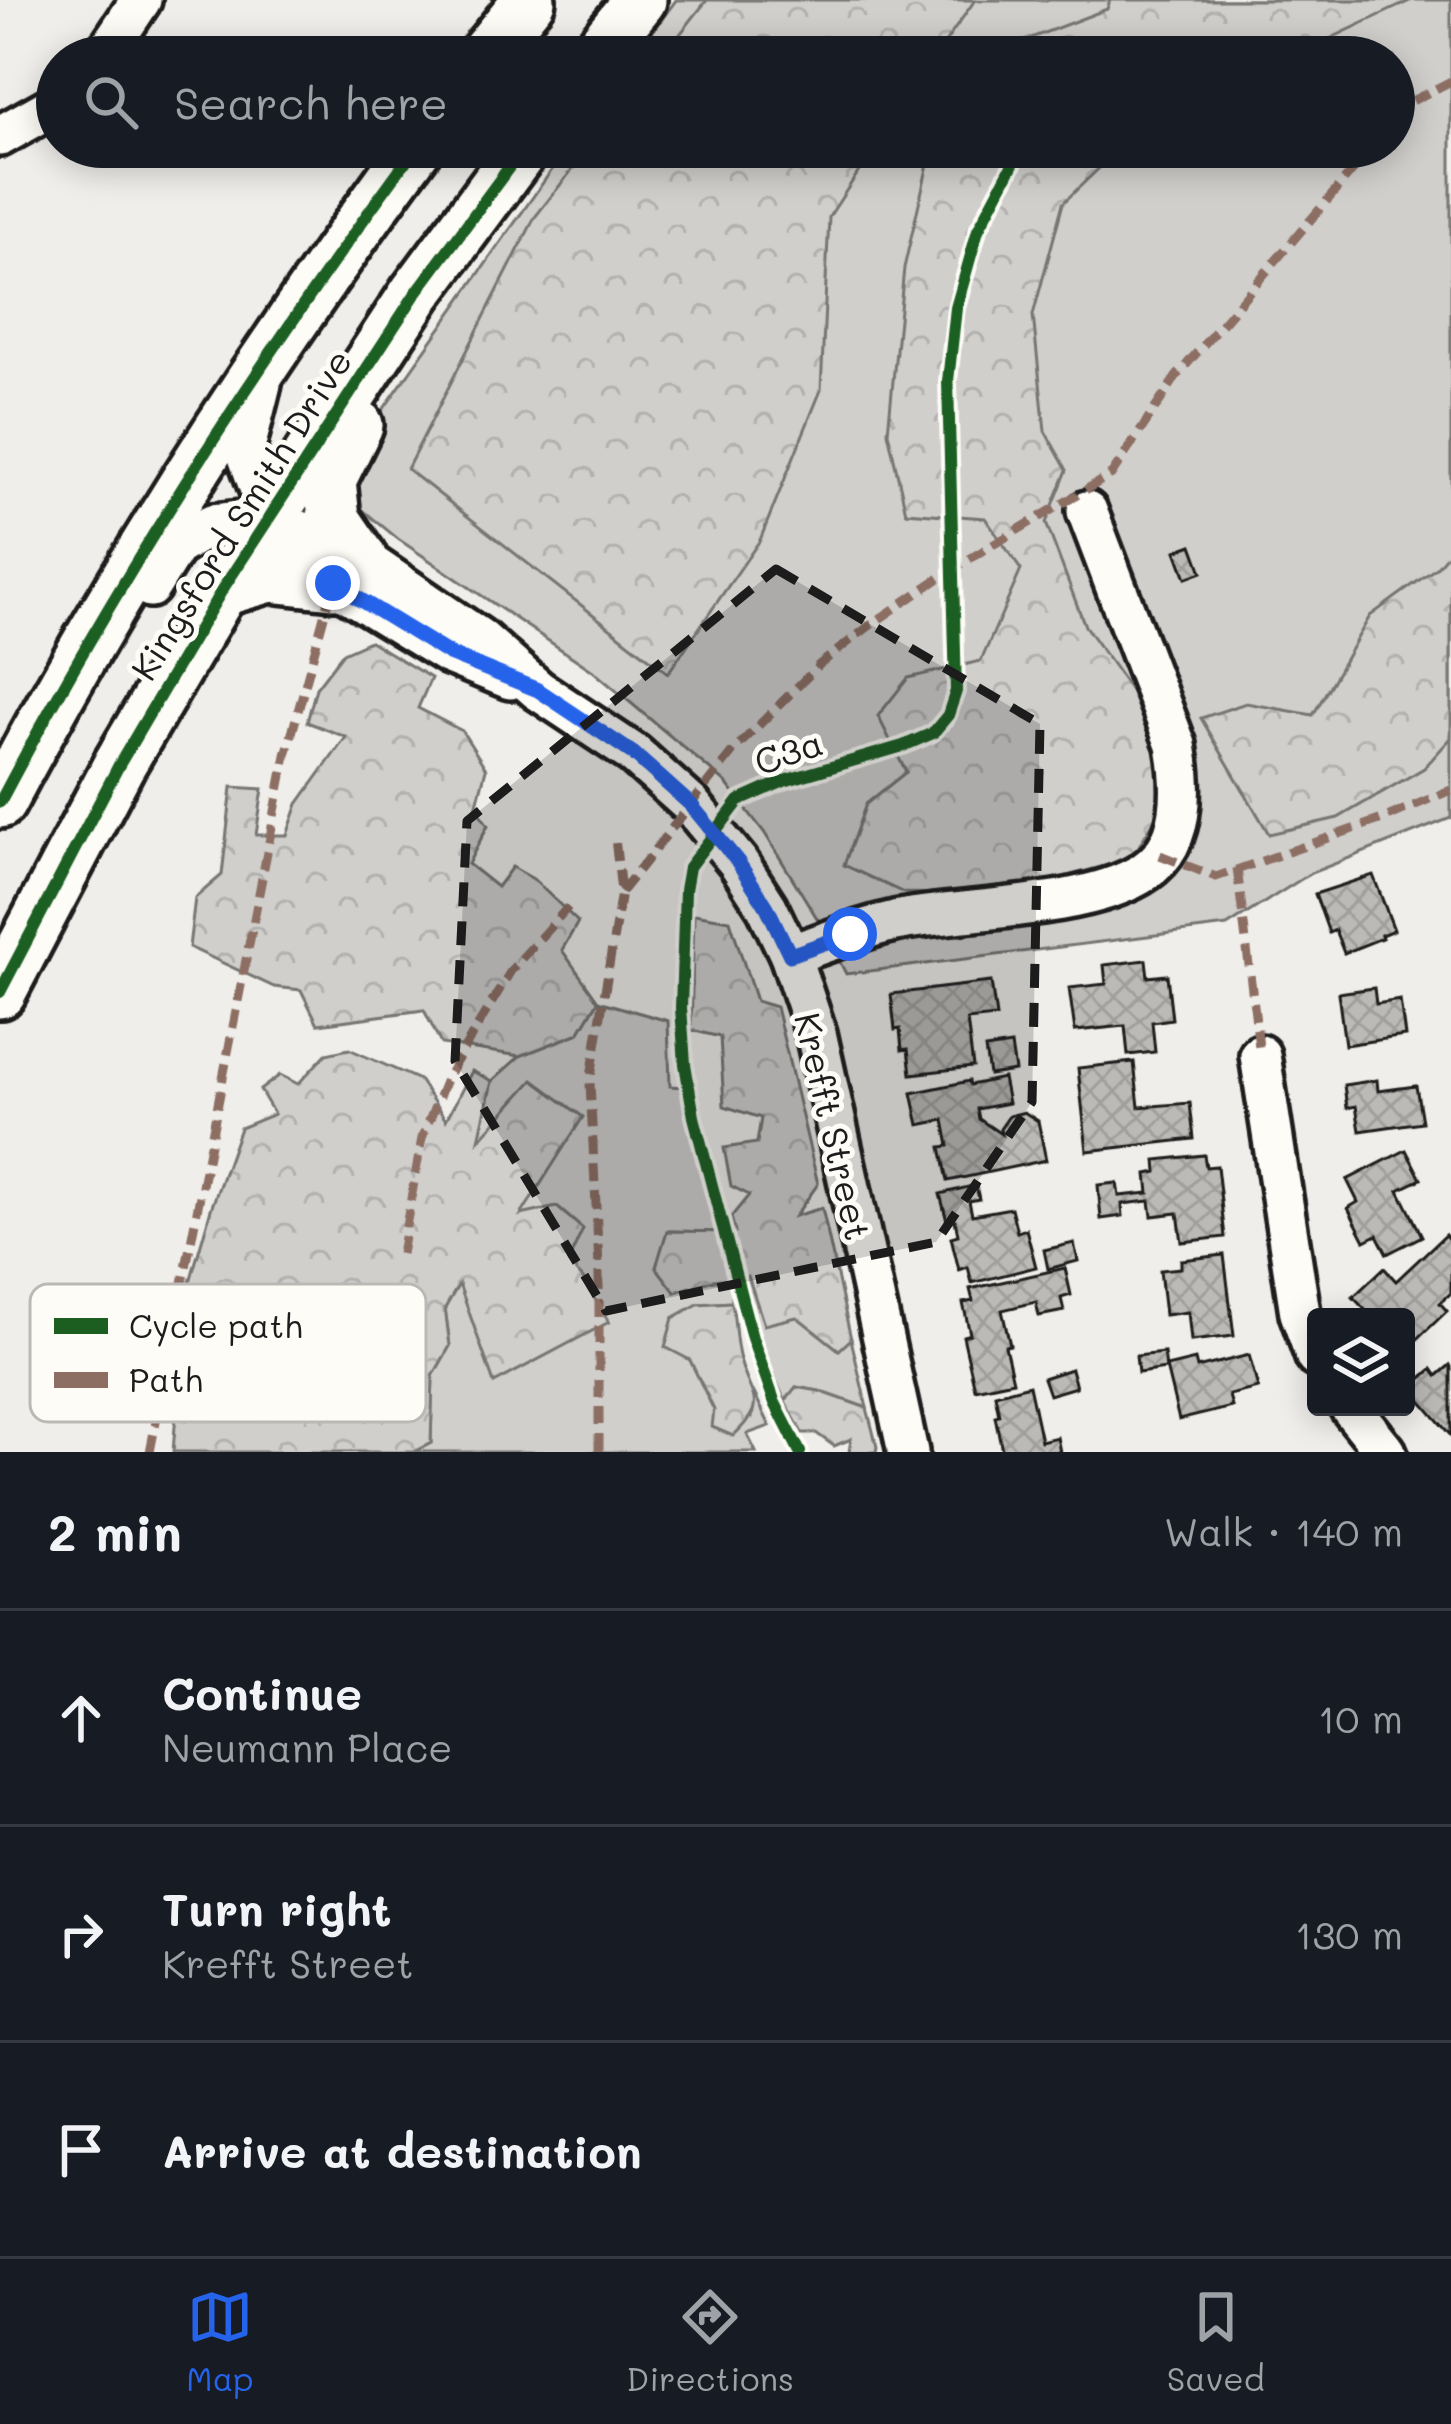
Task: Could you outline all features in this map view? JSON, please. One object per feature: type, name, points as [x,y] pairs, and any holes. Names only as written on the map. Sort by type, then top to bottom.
[{"type":"main road","points":[[500,36],[529,0]]},
{"type":"main road","points":[[611,36],[640,0]]},
{"type":"main road","name":"Kingsford Smith Drive","points":[[0,802],[185,485],[267,356],[401,168]]},
{"type":"main road","name":"Kingsford Smith Drive","points":[[0,992],[119,765],[222,590],[416,293],[508,168]]},
{"type":"main road","points":[[222,590],[270,576],[347,570],[330,480],[416,293]]},
{"type":"street","points":[[117,36],[141,0]]},
{"type":"street","points":[[0,136],[36,116]]},
{"type":"street","points":[[90,643],[140,603],[175,547],[212,524],[270,518],[245,448],[267,356]]},
{"type":"street","points":[[790,955],[896,921],[1084,896],[1132,879],[1155,864],[1178,817],[1182,781],[1176,745],[1087,511]]},
{"type":"street","name":"Krefft Street","points":[[270,518],[347,570],[479,638],[538,690],[634,754],[691,805],[738,862],[790,955],[816,1033],[908,1452]]},
{"type":"street","points":[[1261,1055],[1300,1313],[1307,1332]]},
{"type":"street","points":[[1357,1416],[1386,1452]]},
{"type":"highlighted area","points":[[776,569],[1040,724],[1032,1102],[936,1242],[606,1311],[455,1061],[467,821]]},
{"type":"green space","points":[[676,0],[1451,0],[1451,818],[1311,873],[1227,926],[846,974],[764,832],[726,783],[593,671],[398,539],[359,507],[350,478],[364,437],[553,168],[1415,168],[1415,36],[649,36]]},
{"type":"green space","points":[[707,0],[975,0],[950,36],[679,36]]},
{"type":"green space","points":[[1110,0],[1412,0],[1336,36],[1036,36],[1107,9]]},
{"type":"green space","points":[[574,168],[861,168],[829,217],[821,390],[760,540],[668,673],[407,469],[535,217]]},
{"type":"green space","points":[[927,168],[1099,168],[1063,203],[1033,315],[1045,431],[1067,470],[1046,523],[1085,626],[1146,712],[1166,801],[1131,859],[995,895],[904,893],[844,865],[866,804],[906,772],[878,716],[908,678],[981,661],[1021,570],[985,518],[906,512],[888,432],[904,268]]},
{"type":"green space","points":[[1451,550],[1451,738],[1424,768],[1338,818],[1269,834],[1201,718],[1246,703],[1313,715],[1370,616],[1436,568]]},
{"type":"green space","points":[[370,641],[431,678],[418,708],[462,731],[486,769],[476,808],[488,825],[468,864],[497,887],[512,867],[533,879],[578,922],[562,950],[598,1001],[579,1033],[520,1056],[441,1044],[424,1010],[318,1024],[301,990],[274,987],[189,947],[195,898],[222,875],[232,787],[263,789],[256,835],[287,835],[298,804],[346,737],[307,722],[316,688],[343,653]]},
{"type":"green space","points":[[694,914],[730,920],[756,1001],[776,1007],[818,1184],[795,1216],[822,1208],[851,1339],[839,1350],[797,1317],[764,1325],[748,1276],[675,1292],[656,1267],[667,1231],[735,1232],[731,1217],[749,1195],[731,1186],[724,1148],[757,1143],[761,1118],[724,1106],[720,1037],[691,1030]]},
{"type":"green space","points":[[598,1001],[668,1021],[670,1086],[684,1087],[718,1232],[667,1231],[675,1292],[731,1278],[732,1302],[698,1304],[690,1360],[714,1410],[752,1418],[755,1395],[770,1426],[747,1434],[756,1452],[414,1452],[431,1443],[433,1376],[450,1346],[445,1308],[459,1283],[582,1278],[520,1216],[478,1143],[492,1081],[520,1056],[579,1033]]},
{"type":"green space","points":[[349,1049],[419,1080],[446,1120],[472,1071],[492,1081],[479,1140],[533,1080],[583,1117],[521,1215],[557,1207],[583,1229],[568,1262],[609,1322],[494,1383],[459,1284],[445,1308],[450,1346],[433,1376],[431,1443],[413,1452],[173,1452],[175,1422],[426,1422],[426,1284],[190,1282],[240,1128],[274,1114],[260,1090],[280,1075],[298,1084],[326,1054]]},
{"type":"green space","points":[[749,1276],[839,1350],[851,1339],[867,1408],[796,1387],[785,1401],[761,1345],[741,1277]]},
{"type":"green space","points":[[732,1302],[738,1353],[754,1399],[751,1415],[733,1436],[712,1427],[714,1410],[690,1360],[665,1347],[673,1318],[698,1304]]},
{"type":"green space","points":[[796,1387],[867,1408],[876,1452],[849,1452],[851,1439],[834,1446],[816,1433],[802,1433],[785,1401]]},
{"type":"building","points":[[1192,545],[1202,572],[1186,578],[1176,551]]},
{"type":"building","points":[[1373,875],[1394,930],[1344,953],[1335,930],[1329,933],[1315,894]]},
{"type":"building","points":[[1146,960],[1148,977],[1167,975],[1172,1019],[1152,1022],[1155,1052],[1128,1055],[1125,1026],[1075,1031],[1069,988],[1106,984],[1104,965]]},
{"type":"building","points":[[991,982],[996,1017],[967,1020],[973,1067],[911,1074],[908,1049],[902,1050],[900,1029],[895,1030],[891,994]]},
{"type":"building","points":[[1374,988],[1376,1004],[1400,1000],[1405,1036],[1345,1045],[1338,993]]},
{"type":"building","points":[[1011,1045],[1015,1071],[989,1075],[985,1049]]},
{"type":"building","points":[[1134,1062],[1139,1107],[1190,1103],[1194,1139],[1087,1151],[1078,1068]]},
{"type":"building","points":[[1003,1078],[1008,1103],[977,1109],[979,1119],[1001,1134],[1009,1116],[1024,1112],[1038,1121],[1046,1160],[948,1181],[941,1147],[949,1146],[944,1120],[919,1125],[912,1093]]},
{"type":"building","points":[[1377,1080],[1378,1091],[1416,1086],[1422,1122],[1360,1131],[1356,1106],[1347,1108],[1344,1085]]},
{"type":"building","points":[[1406,1150],[1421,1179],[1399,1190],[1422,1236],[1387,1254],[1377,1235],[1365,1241],[1348,1208],[1358,1202],[1347,1180]]},
{"type":"building","points":[[1204,1155],[1206,1167],[1217,1166],[1225,1237],[1182,1242],[1178,1213],[1152,1216],[1150,1201],[1122,1204],[1123,1216],[1101,1219],[1098,1185],[1117,1183],[1119,1196],[1149,1193],[1147,1174],[1157,1172],[1156,1160]]},
{"type":"building","points":[[976,1185],[979,1199],[969,1201],[972,1215],[1011,1208],[1017,1232],[1026,1229],[1036,1267],[972,1283],[968,1267],[959,1270],[951,1237],[958,1235],[955,1220],[947,1221],[940,1194]]},
{"type":"building","points":[[1445,1235],[1451,1242],[1451,1293],[1440,1303],[1447,1311],[1415,1341],[1415,1308],[1363,1308],[1353,1297],[1384,1268],[1396,1281]]},
{"type":"building","points":[[1074,1243],[1078,1261],[1048,1269],[1044,1250]]},
{"type":"building","points":[[1224,1255],[1234,1336],[1191,1341],[1188,1312],[1165,1315],[1160,1270],[1181,1268],[1181,1260]]},
{"type":"building","points":[[1065,1268],[1071,1295],[1061,1298],[1064,1311],[1039,1316],[1036,1302],[1002,1310],[1013,1381],[975,1389],[963,1336],[970,1334],[963,1303],[973,1301],[970,1289]]},
{"type":"building","points":[[1164,1353],[1166,1369],[1138,1373],[1136,1356]]},
{"type":"building","points":[[1249,1355],[1258,1388],[1229,1395],[1232,1407],[1179,1420],[1166,1367],[1195,1360],[1197,1368]]},
{"type":"building","points":[[1450,1365],[1451,1436],[1415,1394],[1415,1384],[1432,1369],[1437,1376]]},
{"type":"building","points":[[1071,1369],[1076,1387],[1049,1395],[1043,1378]]},
{"type":"building","points":[[1029,1385],[1041,1441],[1057,1437],[1060,1452],[994,1452],[1002,1450],[995,1394]]},
{"type":"marked path","points":[[1415,99],[1451,81]]},
{"type":"marked path","points":[[621,892],[735,749],[820,664],[954,568],[1112,474],[1176,377],[1355,168]]},
{"type":"marked path","points":[[183,1284],[286,755],[333,583]]},
{"type":"marked path","points":[[1160,855],[1216,877],[1451,790]]},
{"type":"marked path","points":[[599,1452],[599,1267],[590,1083],[621,892],[615,838]]},
{"type":"marked path","points":[[1237,868],[1260,1055]]},
{"type":"marked path","points":[[401,1254],[422,1138],[447,1077],[512,969],[568,907]]},
{"type":"marked path","points":[[150,1452],[156,1422]]},
{"type":"cycle path","points":[[0,802],[144,549],[303,305],[401,168]]},
{"type":"cycle path","points":[[0,992],[119,765],[222,590],[416,293],[508,168]]},
{"type":"cycle path","name":"C3a","points":[[800,1452],[775,1403],[752,1338],[694,1117],[681,1008],[685,890],[689,867],[739,801],[784,781],[903,746],[933,733],[948,715],[956,691],[948,381],[956,308],[978,230],[1011,168]]},
{"type":"route","points":[[333,583],[449,654],[538,690],[634,754],[691,805],[738,862],[790,955],[850,934]]}]
